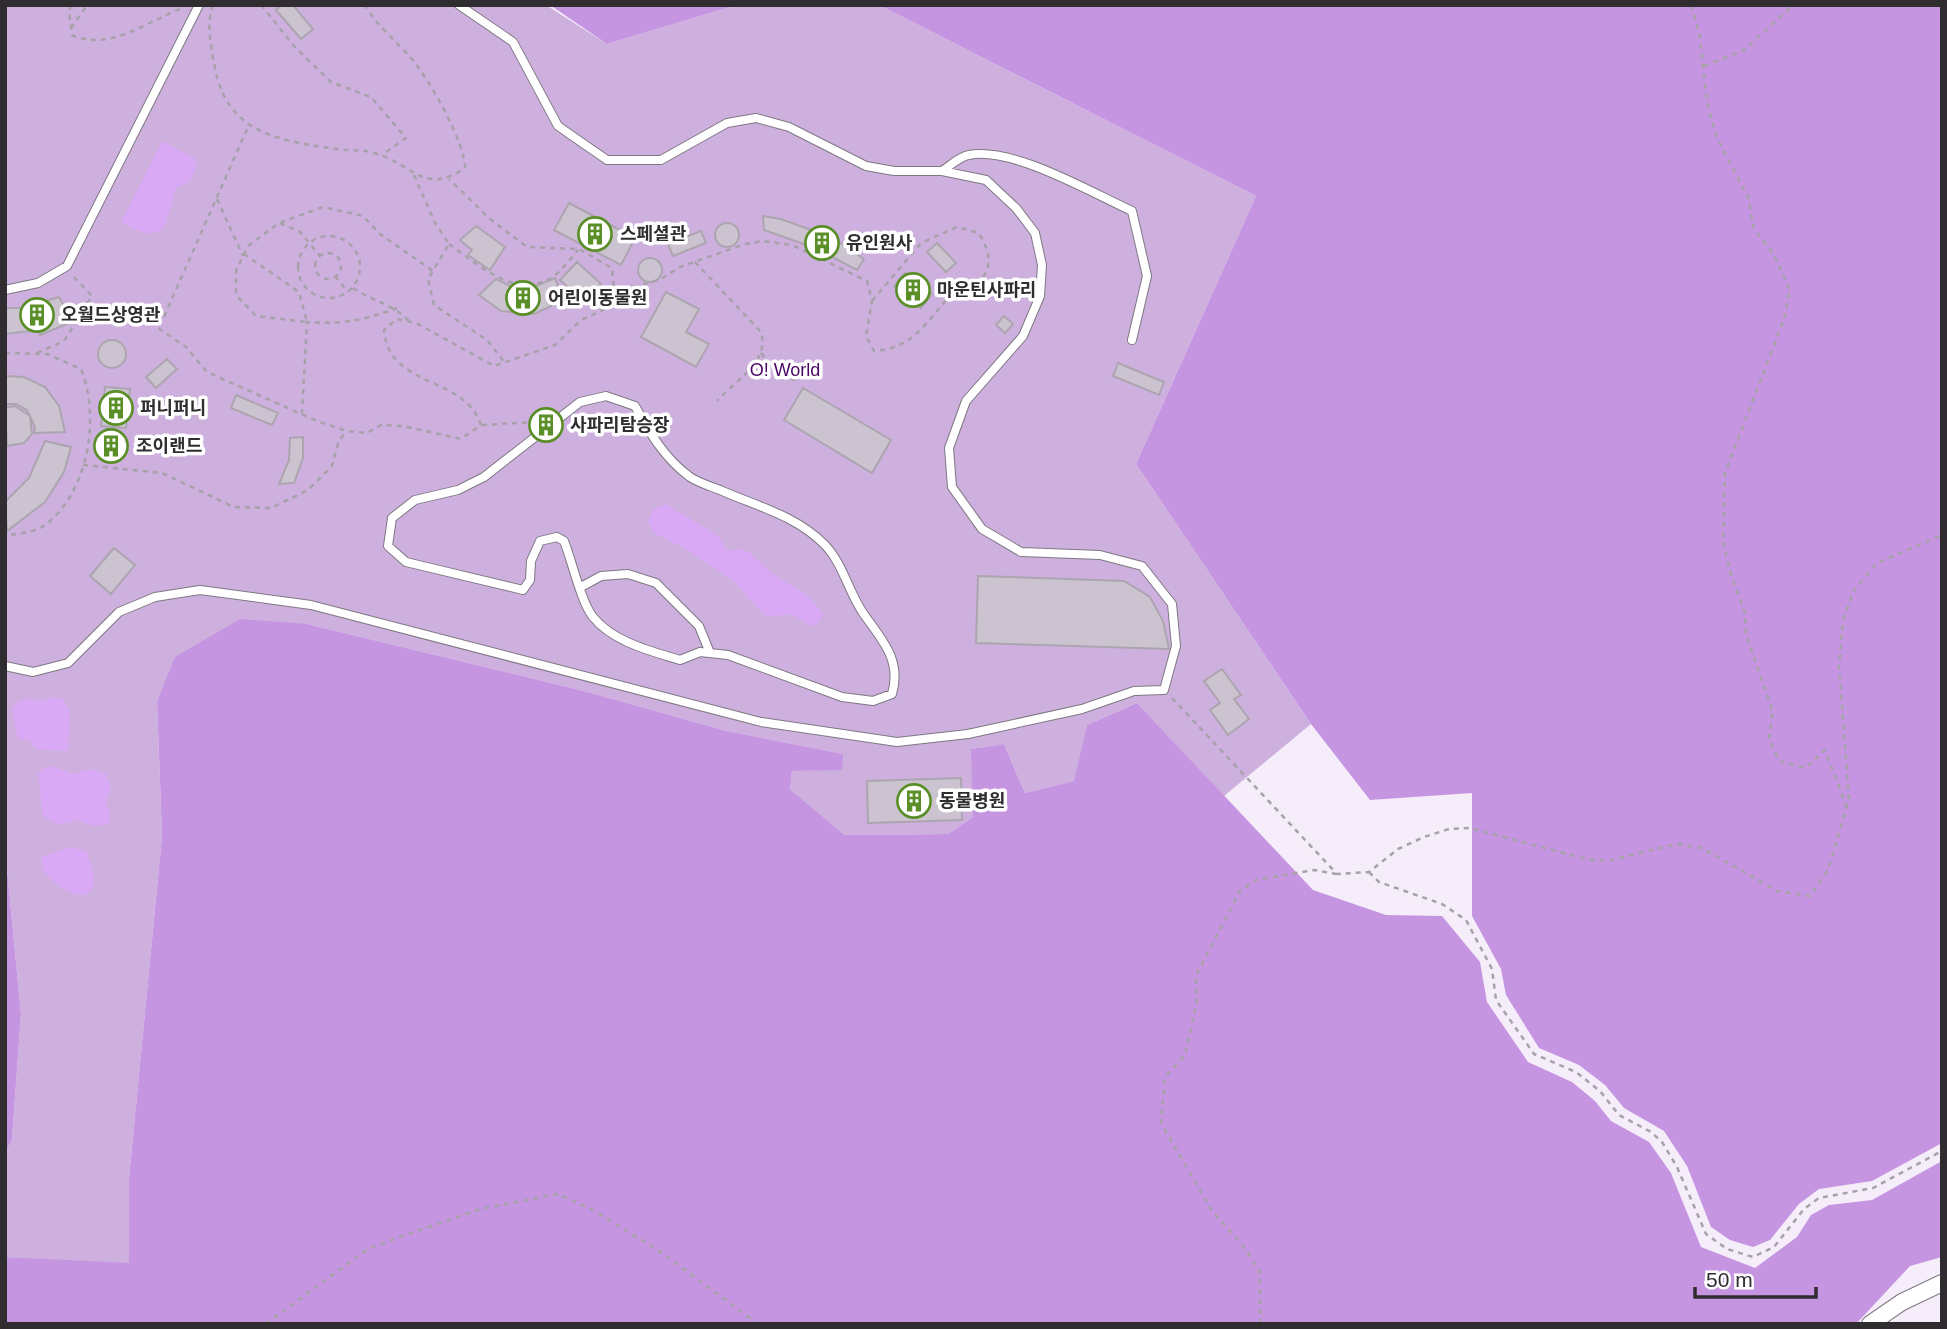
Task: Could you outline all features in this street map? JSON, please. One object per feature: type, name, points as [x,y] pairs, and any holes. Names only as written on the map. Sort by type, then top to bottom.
[{"type":"street","points":[[1870,1324],[1902,1302],[1942,1283]]},
{"type":"lane","points":[[5,290],[38,283],[67,265],[199,5]]},
{"type":"lane","points":[[5,666],[33,672],[68,663],[119,612],[155,597],[200,590],[312,605],[761,722],[897,742],[968,734],[1083,709],[1134,691],[1164,690],[1176,646],[1172,604],[1142,566],[1100,555],[1021,552],[982,529],[951,487],[948,447],[966,401],[1023,336],[1040,296],[1042,265],[1035,233],[1016,208],[986,180],[942,171],[894,171],[866,166],[789,127],[756,118],[727,123],[661,160],[607,160],[558,126],[513,42],[459,5]]},
{"type":"lane","points":[[942,171],[967,155],[987,154],[1025,162],[1132,211],[1147,276],[1132,340]]},
{"type":"lane","points":[[606,396],[635,406],[662,452],[692,479],[800,524],[825,544],[842,568],[852,596],[895,660],[897,677],[892,694],[873,701],[842,697],[728,655],[700,652],[680,660],[611,633],[592,616],[581,587],[564,541],[557,537],[540,541],[531,561],[530,580],[523,590],[406,562],[388,546],[392,518],[415,500],[458,491],[484,477],[580,402],[606,396]]},
{"type":"lane","points":[[581,587],[601,576],[628,574],[656,583],[699,626],[710,653]]},
{"type":"path","points":[[71,5],[69,12],[72,35],[85,41],[109,41],[189,5]]},
{"type":"path","points":[[71,27],[88,5]]},
{"type":"path","points":[[212,5],[209,19],[216,74],[230,107],[248,126],[286,141],[382,155],[425,180],[449,178],[465,168],[465,155],[459,137],[414,62],[371,16],[365,5]]},
{"type":"path","points":[[261,5],[294,46],[331,82],[371,97],[407,138],[382,155]]},
{"type":"path","points":[[1691,5],[1704,66],[1708,108],[1718,140],[1748,197],[1754,229],[1773,253],[1790,290],[1784,319],[1725,472],[1723,542],[1746,618],[1746,634],[1773,712],[1769,738],[1779,761],[1806,768],[1825,750],[1848,808]]},
{"type":"path","points":[[1704,66],[1744,50],[1793,5]]},
{"type":"path","points":[[84,309],[104,308],[163,319],[248,126]]},
{"type":"path","points":[[413,172],[435,223],[449,244],[499,279],[528,287],[552,278],[579,249]]},
{"type":"path","points":[[449,178],[490,219],[527,247],[579,249],[612,268],[614,292],[603,310],[581,320],[555,345],[494,366],[416,323],[397,319],[384,330],[386,348],[396,363],[457,396],[477,412],[481,425]]},
{"type":"path","points":[[217,199],[244,255],[299,292],[307,322],[302,414]]},
{"type":"path","points":[[397,308],[366,320],[337,324],[256,316],[236,295],[236,271],[248,246],[279,223],[323,206],[363,216],[380,234],[433,271]]},
{"type":"path","points":[[279,223],[300,232],[320,256]]},
{"type":"path","points":[[614,292],[659,280],[695,262],[745,244],[763,241],[792,245],[867,281],[872,301],[866,336],[874,351],[895,349],[932,321],[956,289],[975,285],[986,273],[990,256],[979,233],[957,227],[921,243],[872,301]]},
{"type":"path","points":[[329,235],[349,242],[360,259],[358,279],[353,288],[334,298],[324,298],[306,288],[300,279],[298,259],[310,242],[329,235]]},
{"type":"path","points":[[449,244],[428,279],[434,305],[487,340],[505,363]]},
{"type":"path","points":[[328,253],[338,258],[340,270],[335,276],[323,278],[317,272],[316,263],[320,256],[328,253]]},
{"type":"path","points":[[695,262],[761,332],[764,343],[757,362],[717,401]]},
{"type":"path","points":[[37,353],[64,341],[92,296],[67,265]]},
{"type":"path","points":[[335,276],[348,292]]},
{"type":"path","points":[[353,288],[376,303],[397,308],[409,321]]},
{"type":"path","points":[[142,317],[187,348],[207,372],[347,431],[367,433],[381,425],[403,426],[461,439],[481,425],[532,421],[547,429]]},
{"type":"path","points":[[5,353],[37,353],[70,361],[82,369],[87,383],[91,416],[87,454],[62,508],[40,528],[5,535]]},
{"type":"path","points":[[761,353],[772,367],[798,382]]},
{"type":"path","points":[[83,465],[162,472],[234,507],[271,508],[309,490],[332,466],[339,440],[347,431]]},
{"type":"path","points":[[1261,1324],[1259,1270],[1241,1242],[1212,1211],[1161,1123],[1165,1077],[1185,1055],[1197,1001],[1196,975],[1240,891],[1256,880],[1314,870],[1337,874],[1369,872],[1398,849],[1424,837],[1449,829],[1470,828],[1586,859],[1608,861],[1676,844],[1702,848],[1777,891],[1810,896],[1828,870],[1848,808],[1839,666],[1843,620],[1854,590],[1877,563],[1942,535]]},
{"type":"path","points":[[1164,690],[1337,874]]},
{"type":"path","points":[[1369,872],[1379,882],[1442,904],[1466,920],[1492,969],[1496,1000],[1534,1054],[1576,1072],[1600,1091],[1619,1115],[1651,1132],[1661,1142],[1677,1167],[1706,1234],[1727,1249],[1753,1257],[1774,1247],[1804,1209],[1819,1198],[1872,1188],[1942,1151]]},
{"type":"path","points":[[266,1324],[369,1248],[480,1209],[558,1194],[593,1210],[661,1252],[758,1324]]},
{"type":"green space","name":"O! World","points":[[5,5],[546,5],[607,44],[737,5],[879,5],[1256,196],[1136,464],[1311,724],[1224,796],[1137,703],[1087,725],[1075,781],[1025,793],[1004,744],[972,749],[973,817],[948,834],[843,835],[790,789],[792,771],[842,769],[842,754],[727,731],[584,691],[307,624],[157,702],[162,836],[129,1178],[129,1264],[5,1257],[5,1153],[12,1140],[21,1014],[5,848]]},
{"type":"shaded area","points":[[550,5],[737,5],[607,44]]},
{"type":"shaded area","points":[[879,5],[1942,5],[1942,1143],[1872,1181],[1819,1189],[1799,1204],[1770,1240],[1753,1247],[1730,1240],[1711,1227],[1687,1166],[1664,1131],[1624,1108],[1605,1085],[1579,1065],[1539,1048],[1506,995],[1501,969],[1472,916],[1472,793],[1370,800],[1311,724],[1136,464],[1256,196]]},
{"type":"shaded area","points":[[162,141],[194,158],[197,166],[190,181],[176,188],[165,226],[154,233],[143,232],[121,222]]},
{"type":"shaded area","points":[[666,504],[718,536],[728,551],[739,549],[749,552],[773,574],[808,596],[824,615],[813,627],[791,614],[767,617],[732,580],[684,548],[654,533],[648,521],[653,510]]},
{"type":"shaded area","points":[[240,619],[307,624],[584,691],[727,731],[843,754],[842,770],[792,771],[790,789],[844,835],[948,834],[973,817],[971,749],[1004,744],[1025,793],[1074,781],[1087,725],[1137,703],[1313,890],[1386,915],[1442,916],[1480,962],[1487,1002],[1528,1062],[1572,1082],[1595,1101],[1611,1121],[1649,1142],[1671,1173],[1701,1247],[1755,1268],[1797,1237],[1811,1215],[1829,1205],[1872,1200],[1942,1161],[1942,1257],[1910,1266],[1856,1324],[5,1324],[5,1257],[129,1263],[129,1178],[162,836],[157,702],[175,657]]},
{"type":"shaded area","points":[[54,697],[63,699],[70,713],[68,751],[36,749],[29,740],[18,739],[12,709],[16,704],[26,699],[43,700]]},
{"type":"shaded area","points":[[52,766],[73,774],[90,769],[106,774],[111,786],[106,801],[111,820],[107,825],[95,826],[77,820],[59,825],[43,816],[38,774],[43,768]]},
{"type":"shaded area","points":[[71,847],[87,852],[94,879],[92,889],[87,894],[81,895],[65,889],[44,871],[41,857]]},
{"type":"shaded area","points":[[5,848],[21,1014],[12,1140],[5,1153]]},
{"type":"building","points":[[282,5],[293,5],[313,29],[301,39],[276,10]]},
{"type":"building","name":"스페셜관","points":[[569,203],[635,238],[621,265],[554,230]]},
{"type":"building","name":"유인원사","points":[[763,216],[781,219],[833,238],[864,259],[857,270],[815,248],[764,230]]},
{"type":"building","points":[[727,223],[736,226],[739,235],[736,244],[727,247],[718,244],[715,235],[718,226]]},
{"type":"building","points":[[476,226],[505,247],[490,270],[468,255],[472,250],[460,240]]},
{"type":"building","points":[[701,231],[706,243],[673,256],[668,244]]},
{"type":"building","points":[[937,243],[956,263],[946,272],[927,252]]},
{"type":"building","points":[[645,258],[655,258],[662,265],[662,275],[655,282],[645,282],[638,275],[638,265]]},
{"type":"building","points":[[577,262],[601,284],[584,303],[560,280]]},
{"type":"building","name":"마운틴사파리","points":[[905,273],[932,294],[921,308],[894,286]]},
{"type":"building","name":"어린이동물원","points":[[555,278],[564,300],[534,314],[501,311],[479,295],[496,279],[512,287],[529,289]]},
{"type":"building","points":[[666,292],[699,309],[686,332],[709,344],[696,367],[641,337]]},
{"type":"building","name":"오월드상영관","points":[[59,297],[72,322],[40,335],[39,330],[5,334],[5,308],[24,308]]},
{"type":"building","points":[[1004,316],[1013,324],[1005,333],[996,325]]},
{"type":"building","points":[[112,340],[122,344],[126,354],[122,364],[112,368],[102,364],[98,354],[102,344]]},
{"type":"building","points":[[167,359],[177,369],[156,388],[146,377]]},
{"type":"building","points":[[1118,363],[1164,382],[1159,395],[1113,376]]},
{"type":"building","points":[[5,376],[24,377],[45,387],[59,406],[65,432],[34,433],[35,427],[27,410],[16,404],[5,404]]},
{"type":"building","name":"퍼니퍼니","points":[[105,387],[130,389],[126,428],[101,426]]},
{"type":"building","points":[[803,388],[891,440],[872,473],[784,420]]},
{"type":"building","points":[[236,395],[278,413],[272,425],[231,408]]},
{"type":"building","points":[[15,406],[30,416],[32,434],[24,443],[7,446],[5,408]]},
{"type":"building","name":"사파리탐승장","points":[[551,412],[560,429],[540,438],[532,421]]},
{"type":"building","name":"조이랜드","points":[[107,429],[120,434],[120,457],[117,462],[107,462],[102,458],[101,436]]},
{"type":"building","points":[[303,437],[303,458],[294,483],[279,484],[289,460],[290,438]]},
{"type":"building","points":[[45,441],[71,447],[64,472],[45,502],[7,531],[5,502],[29,478]]},
{"type":"building","points":[[114,548],[135,565],[111,594],[90,576]]},
{"type":"building","points":[[978,576],[1124,581],[1150,597],[1163,621],[1169,649],[976,643]]},
{"type":"building","points":[[1222,669],[1241,695],[1234,699],[1249,719],[1228,735],[1210,710],[1220,703],[1204,681]]},
{"type":"building","name":"동물병원","points":[[961,778],[962,820],[868,823],[867,781]]},
{"type":"place","name":"스페셜관","points":[[595,234]]},
{"type":"place","name":"유인원사","points":[[822,243]]},
{"type":"place","name":"마운틴사파리","points":[[913,290]]},
{"type":"place","name":"어린이동물원","points":[[523,298]]},
{"type":"place","name":"오월드상영관","points":[[37,315]]},
{"type":"place","name":"퍼니퍼니","points":[[116,408]]},
{"type":"place","name":"사파리탐승장","points":[[546,425]]},
{"type":"place","name":"조이랜드","points":[[111,446]]},
{"type":"place","name":"동물병원","points":[[914,801]]}]
